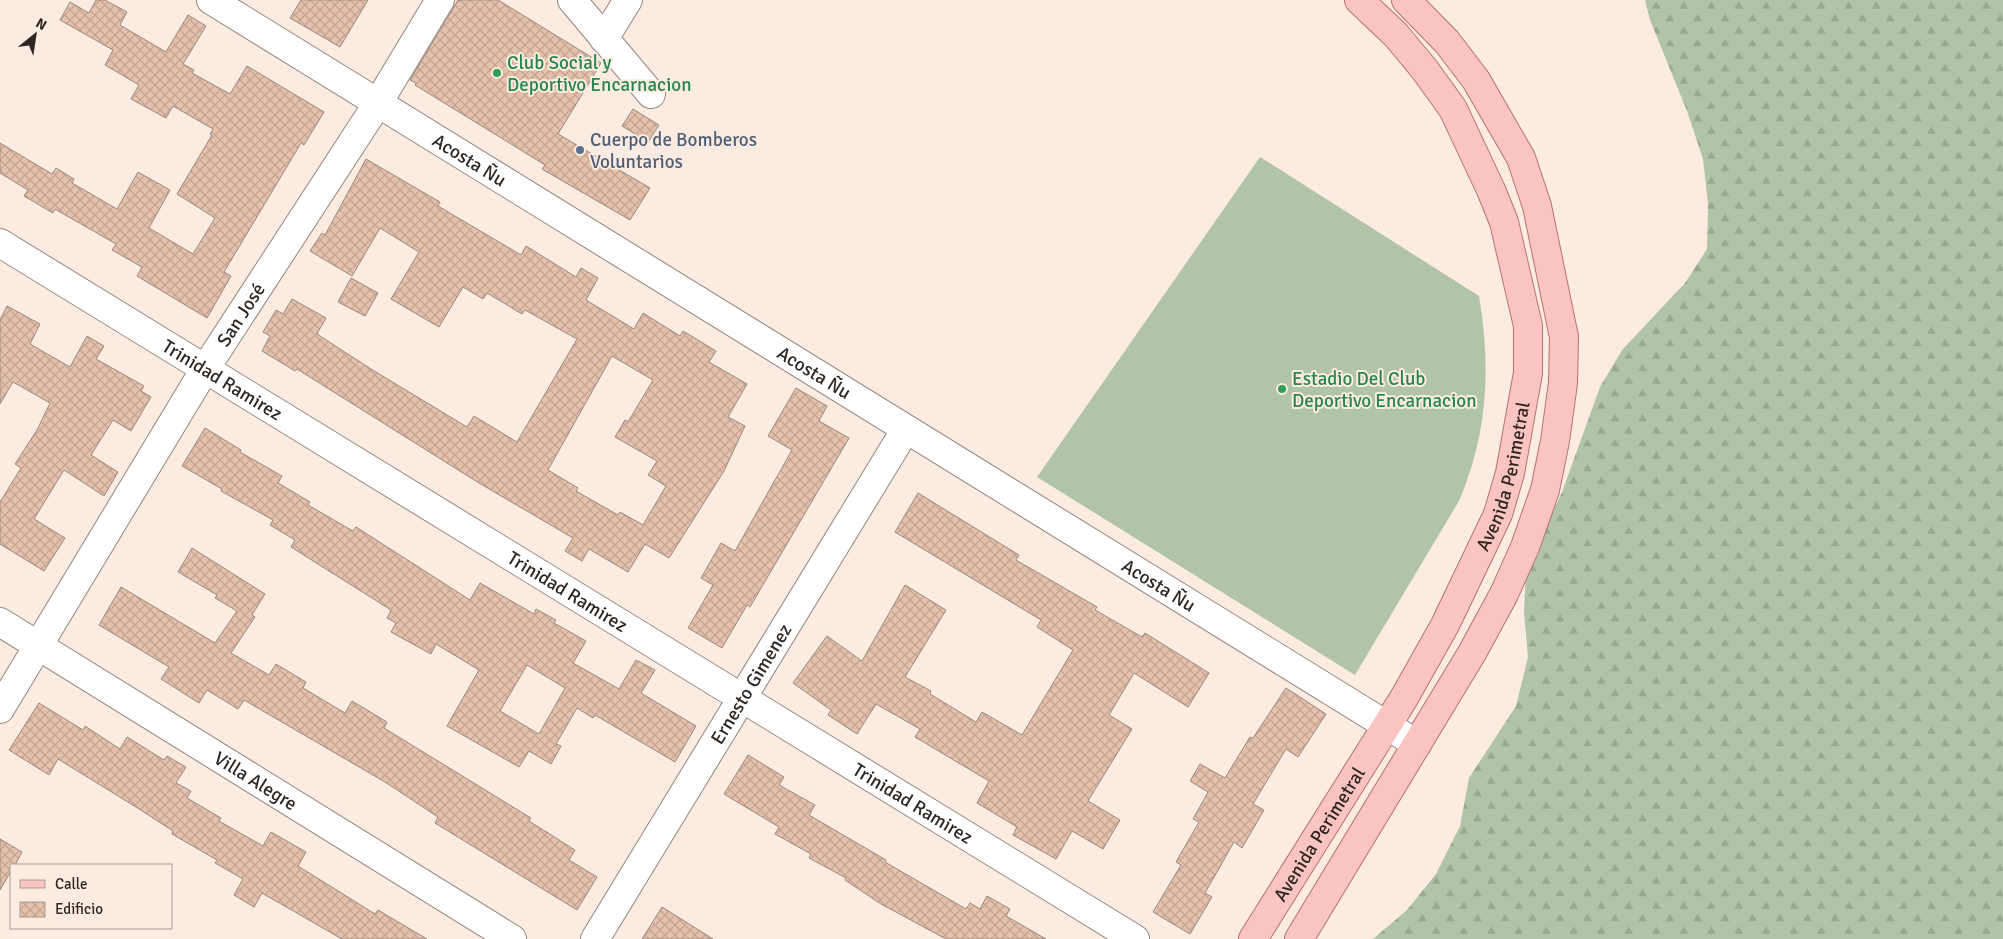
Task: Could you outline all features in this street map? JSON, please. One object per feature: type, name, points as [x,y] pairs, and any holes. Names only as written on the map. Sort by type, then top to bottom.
[{"type":"main road","name":"Avenida Perimetral","points":[[1253,939],[1388,725],[1445,625],[1498,514],[1510,472],[1528,373],[1528,326],[1504,222],[1453,109],[1425,70],[1396,35],[1359,0]]},
{"type":"main road","name":"Avenida Perimetral","points":[[1299,939],[1417,744],[1504,594],[1545,490],[1555,441],[1563,383],[1564,337],[1537,206],[1521,158],[1476,80],[1447,42],[1406,0]]},
{"type":"street","name":"Acosta Ñu","points":[[211,0],[1417,744]]},
{"type":"street","name":"San José","points":[[0,709],[205,369],[378,103],[440,0]]},
{"type":"street","points":[[572,0],[650,94]]},
{"type":"street","points":[[604,39],[628,0]]},
{"type":"street","name":"Trinidad Ramirez","points":[[0,244],[1135,939]]},
{"type":"street","name":"Ernesto Gimenez","points":[[596,939],[906,429]]},
{"type":"street","name":"Villa Alegre","points":[[0,622],[512,939]]},
{"type":"green space","points":[[1645,0],[2003,0],[2003,939],[1373,939],[1407,910],[1436,874],[1460,826],[1469,778],[1516,706],[1528,657],[1524,612],[1526,570],[1562,492],[1600,387],[1622,350],[1685,283],[1707,249],[1708,204],[1703,159],[1687,111],[1650,20]]},
{"type":"green space","name":"Estadio Del Club Deportivo Encarnacion","points":[[1260,157],[1479,296],[1483,322],[1486,374],[1481,425],[1469,476],[1459,501],[1355,675],[1037,477]]},
{"type":"building","points":[[96,0],[105,0],[127,12],[120,25],[166,52],[188,15],[206,26],[183,64],[194,70],[192,73],[230,94],[247,66],[324,112],[304,145],[301,143],[224,272],[231,276],[207,318],[137,276],[142,267],[112,250],[116,244],[55,209],[53,213],[24,196],[28,190],[0,173],[0,143],[52,174],[56,168],[74,179],[72,183],[117,209],[138,172],[170,190],[149,228],[193,254],[215,218],[177,194],[212,135],[210,134],[213,129],[173,106],[166,118],[131,99],[139,85],[105,65],[113,50],[60,20],[70,2],[89,13]]},
{"type":"building","points":[[301,0],[368,0],[340,47],[290,18]]},
{"type":"building","name":"Club Social y Deportivo Encarnacion","points":[[458,0],[498,0],[601,63],[558,134],[650,188],[630,220],[542,169],[545,165],[415,85],[416,83],[410,80]]},
{"type":"building","points":[[633,109],[659,125],[648,142],[622,126]]},
{"type":"building","points":[[366,159],[440,202],[438,206],[521,255],[526,246],[576,277],[581,268],[598,278],[586,300],[634,329],[643,313],[680,336],[683,331],[716,351],[709,362],[747,384],[728,417],[745,426],[724,471],[669,558],[645,544],[628,572],[589,549],[582,561],[565,551],[573,538],[479,483],[297,369],[295,371],[262,351],[270,336],[263,332],[276,310],[283,314],[292,299],[326,318],[317,334],[371,369],[467,427],[474,416],[517,442],[577,339],[525,310],[522,314],[487,293],[483,299],[463,287],[439,327],[391,299],[419,252],[380,228],[352,276],[310,251],[322,233],[325,235]],"holes":[[[612,356],[653,380],[628,422],[625,420],[615,437],[657,461],[648,475],[666,486],[643,525],[620,512],[618,515],[576,491],[578,488],[548,470]]]},
{"type":"building","points":[[351,278],[378,293],[365,316],[338,302]]},
{"type":"building","points":[[7,306],[40,324],[30,344],[70,367],[87,336],[104,346],[96,359],[144,386],[141,391],[151,397],[131,431],[113,420],[91,455],[118,472],[104,496],[64,470],[34,519],[65,538],[44,571],[0,544],[0,502],[21,468],[15,464],[37,430],[50,403],[13,382],[0,404],[0,320]]},
{"type":"building","points":[[796,388],[827,406],[819,421],[849,438],[750,607],[747,605],[722,648],[688,628],[713,585],[701,578],[721,543],[735,551],[792,450],[768,436]]},
{"type":"building","points":[[205,428],[241,450],[240,452],[282,476],[278,483],[310,502],[308,505],[353,531],[356,527],[470,600],[480,583],[534,614],[536,609],[556,620],[554,623],[586,641],[573,663],[619,689],[636,660],[655,670],[641,693],[696,726],[675,762],[595,715],[593,718],[577,708],[556,744],[561,746],[551,764],[529,751],[519,767],[447,726],[479,670],[436,644],[431,654],[391,632],[396,623],[387,618],[391,610],[291,547],[295,540],[270,525],[273,520],[221,491],[222,489],[182,466]],"holes":[[[527,665],[565,688],[539,734],[500,711]]]},
{"type":"building","points":[[918,493],[1019,555],[1016,560],[1097,607],[1095,610],[1142,637],[1145,633],[1209,673],[1188,707],[1134,673],[1109,715],[1132,729],[1088,801],[1120,820],[1103,849],[1072,831],[1056,859],[1013,835],[1017,827],[977,803],[989,781],[915,737],[920,729],[876,704],[857,734],[828,715],[831,710],[793,683],[827,636],[862,661],[905,585],[946,610],[905,677],[931,691],[930,694],[976,722],[982,712],[1022,735],[1073,650],[1037,627],[1041,620],[895,532]]},
{"type":"building","points":[[192,548],[265,594],[252,615],[255,617],[231,653],[269,675],[276,664],[306,682],[303,688],[345,713],[352,701],[387,722],[384,728],[531,818],[529,821],[575,850],[569,860],[597,877],[577,910],[435,823],[438,817],[385,782],[244,700],[238,709],[207,690],[199,703],[161,679],[169,667],[99,625],[121,587],[215,643],[237,611],[215,598],[217,595],[178,572]]},
{"type":"building","points":[[1286,688],[1326,714],[1298,757],[1286,749],[1253,804],[1264,810],[1242,848],[1234,842],[1205,893],[1212,897],[1190,934],[1153,912],[1181,865],[1176,862],[1199,822],[1193,819],[1208,792],[1190,781],[1200,764],[1225,778],[1250,737],[1253,738]]},
{"type":"building","points":[[39,703],[83,730],[85,726],[120,749],[127,737],[164,760],[167,756],[186,767],[176,783],[191,791],[187,798],[221,818],[219,821],[263,846],[271,832],[306,852],[298,866],[375,914],[378,910],[427,939],[342,939],[262,893],[254,907],[234,895],[243,879],[215,863],[217,860],[172,834],[173,831],[136,807],[58,759],[49,775],[9,750]]},
{"type":"building","points":[[748,755],[784,777],[779,785],[815,805],[809,815],[886,860],[885,862],[966,909],[970,903],[980,909],[987,896],[1010,909],[1006,916],[1046,939],[946,939],[881,904],[845,880],[846,878],[809,858],[811,854],[775,834],[779,827],[724,794]]},
{"type":"building","points":[[0,839],[22,852],[16,864],[10,864],[10,873],[0,890]]},
{"type":"building","points":[[662,907],[713,939],[642,939]]},
{"type":"place","name":"Club Social y Deportivo Encarnacion","points":[[497,73]]},
{"type":"place","name":"Cuerpo de Bomberos Voluntarios","points":[[580,150]]},
{"type":"place","name":"Estadio Del Club Deportivo Encarnacion","points":[[1282,389]]}]
